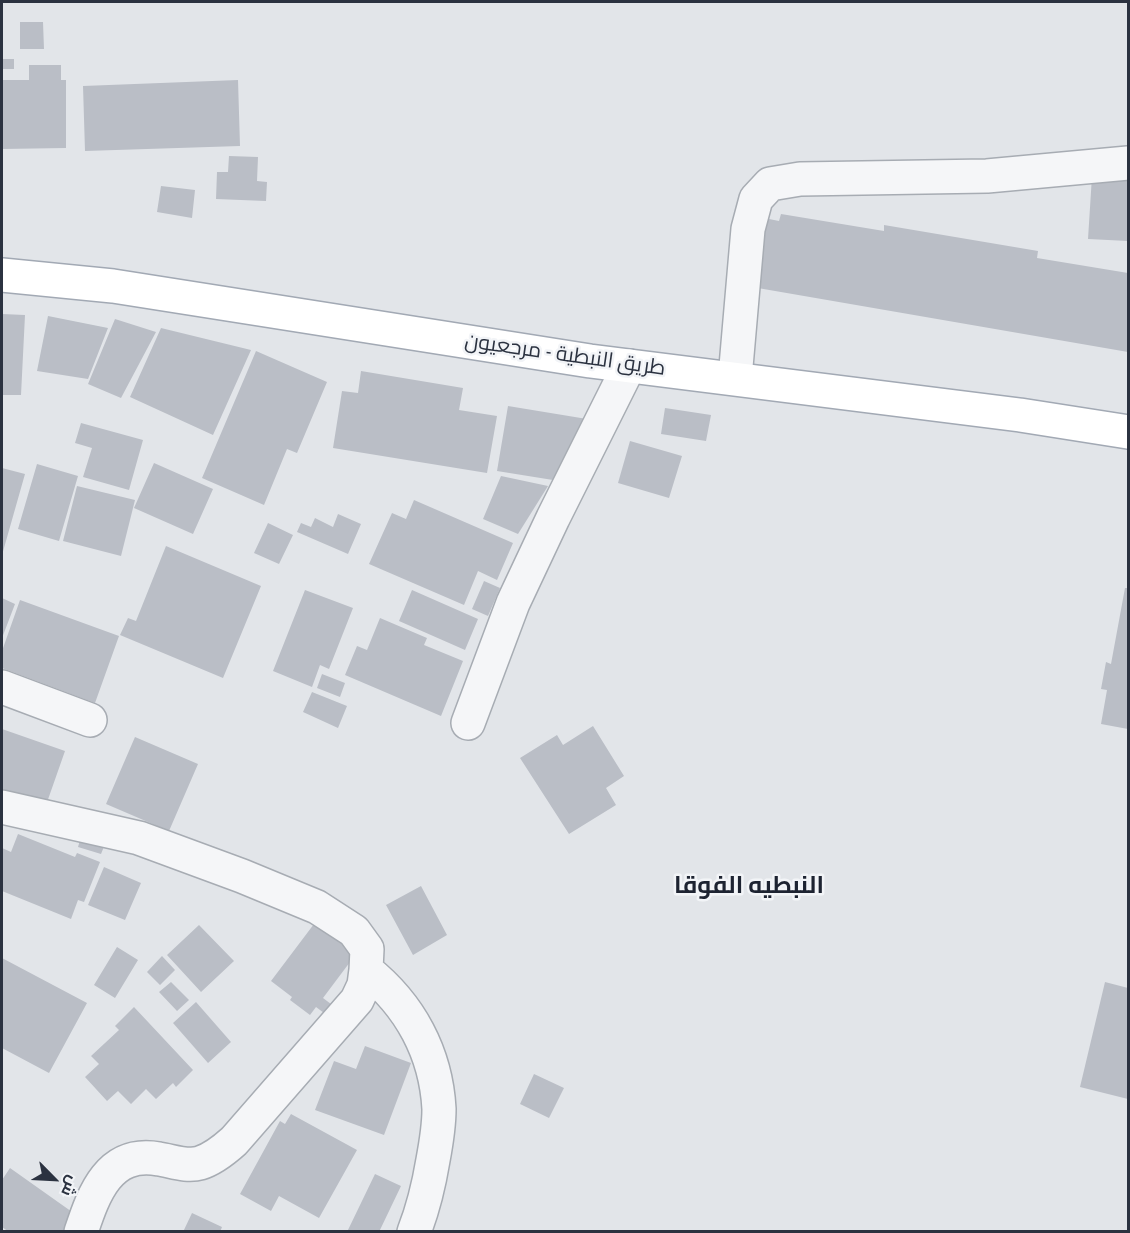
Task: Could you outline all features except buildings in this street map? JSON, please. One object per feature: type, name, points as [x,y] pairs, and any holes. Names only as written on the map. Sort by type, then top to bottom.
[{"type":"main road","name":"طريق النبطية - مرجعيون","points":[[2,275],[113,286],[629,366],[1020,415],[1128,432]]},
{"type":"street","points":[[735,378],[748,229],[756,199],[770,184],[800,179],[987,176],[1128,164]]},
{"type":"street","points":[[468,723],[513,603],[629,366]]},
{"type":"street","points":[[2,687],[90,720]]},
{"type":"street","points":[[2,807],[138,838],[242,876],[317,907],[354,931],[367,949],[364,986],[357,1000],[234,1141],[217,1156],[199,1164],[187,1165],[153,1158],[133,1158],[123,1162],[112,1169],[102,1183],[91,1203],[81,1232]]},
{"type":"street","points":[[366,970],[382,982],[403,1007],[423,1040],[434,1070],[439,1110],[436,1143],[430,1179],[414,1232]]},
{"type":"district","name":"النبطيه الفوقا","points":[[749,886]]}]
